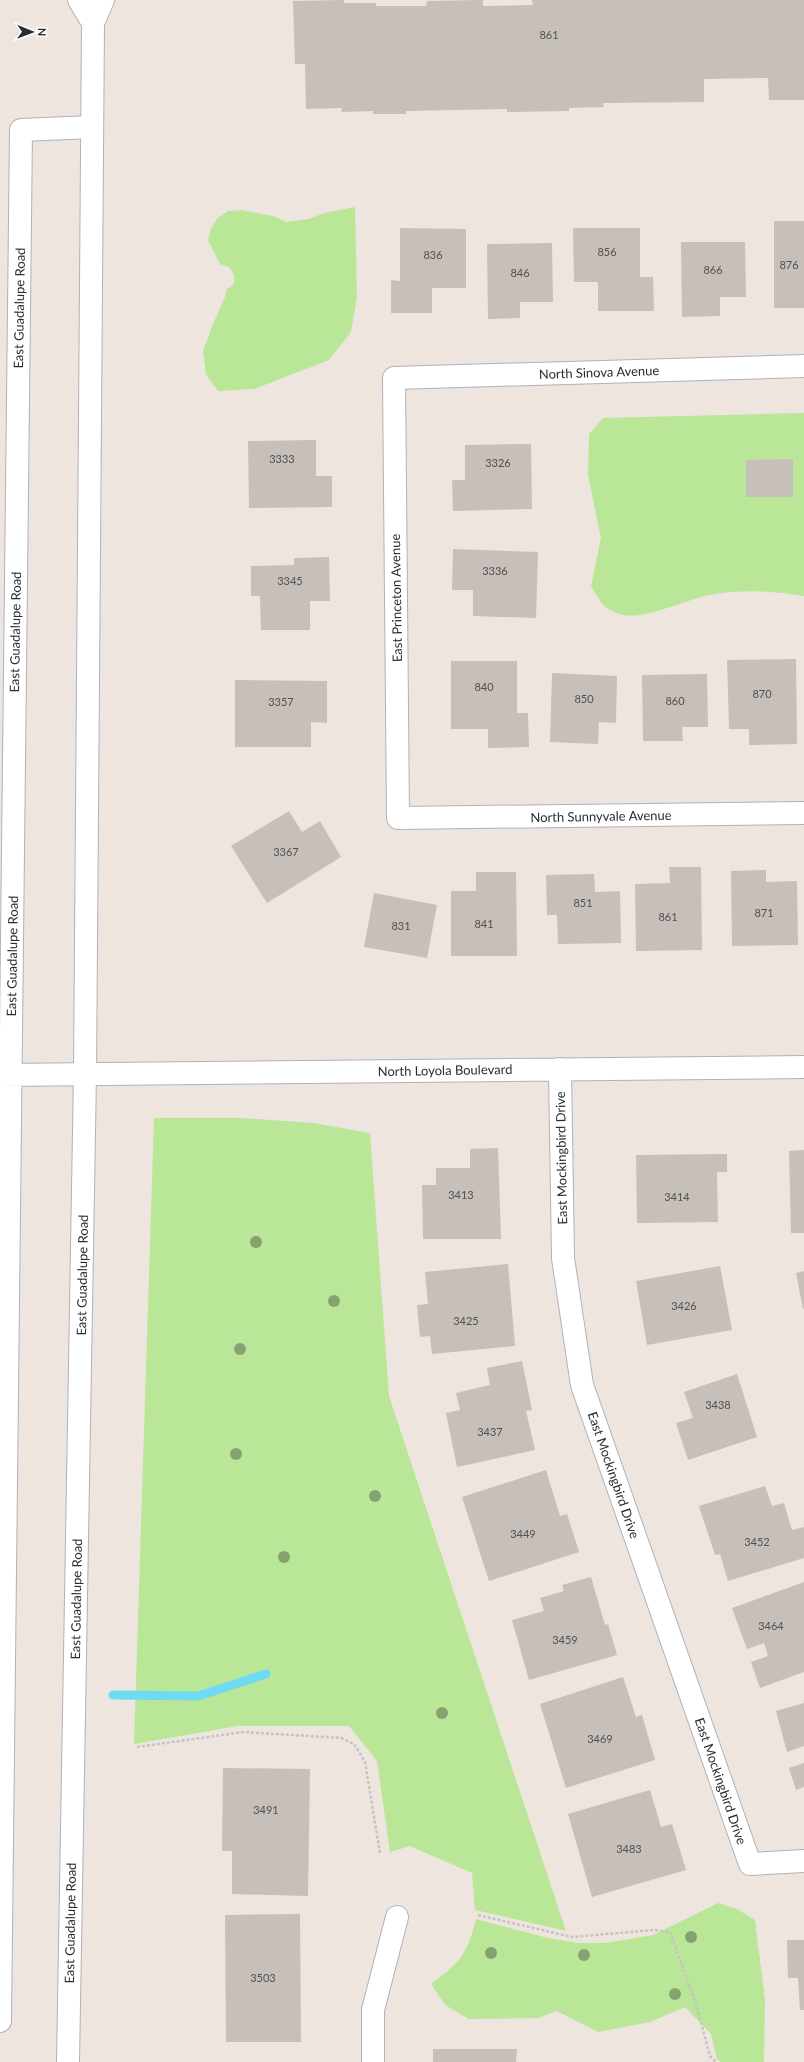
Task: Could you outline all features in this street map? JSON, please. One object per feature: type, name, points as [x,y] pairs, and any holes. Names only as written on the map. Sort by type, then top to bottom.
[{"type":"street","points":[[79,0],[93,23]]},
{"type":"street","name":"East Guadalupe Road","points":[[68,2062],[85,1074],[93,23],[103,0]]},
{"type":"street","name":"East Guadalupe Road","points":[[0,2021],[5,1075],[20,130],[92,127]]},
{"type":"street","name":"North Sinova Avenue","points":[[394,378],[804,366]]},
{"type":"street","name":"East Princeton Avenue","points":[[394,378],[398,818]]},
{"type":"street","name":"North Sunnyvale Avenue","points":[[398,818],[804,813]]},
{"type":"street","name":"North Loyola Boulevard","points":[[5,1075],[804,1067]]},
{"type":"street","name":"East Mockingbird Drive","points":[[560,1069],[563,1258],[582,1385],[750,1864],[804,1860]]},
{"type":"street","points":[[373,2062],[374,2010],[397,1917]]},
{"type":"path","points":[[137,1747],[243,1732],[341,1738],[354,1744],[365,1762],[380,1853]]},
{"type":"path","points":[[478,1915],[572,1937],[653,1930],[670,1932],[696,2004],[710,2056],[716,2062]]},
{"type":"green space","points":[[355,207],[357,297],[351,332],[329,360],[254,389],[218,391],[206,375],[203,351],[225,297],[226,290],[234,284],[234,275],[229,267],[220,264],[208,240],[211,228],[218,218],[228,211],[242,210],[273,216],[286,222],[309,219],[324,213]]},
{"type":"green space","points":[[804,413],[804,596],[757,591],[722,593],[701,597],[654,612],[632,616],[616,613],[603,605],[591,586],[601,538],[588,475],[589,434],[603,418]]},
{"type":"green space","points":[[154,1118],[242,1118],[313,1123],[370,1133],[389,1396],[566,1931],[475,1910],[472,1873],[410,1846],[390,1852],[377,1761],[349,1726],[238,1726],[134,1744]]},
{"type":"green space","points":[[718,1903],[737,1909],[755,1920],[765,2000],[764,2062],[721,2062],[717,2059],[711,2034],[685,2007],[650,2022],[598,2032],[557,2011],[538,2018],[469,2019],[445,2005],[431,1984],[456,1964],[461,1957],[473,1931],[476,1919],[544,1937],[577,1943],[605,1943],[653,1935]]},
{"type":"building","points":[[344,0],[344,3],[376,3],[376,6],[426,6],[427,1],[483,0],[483,6],[533,5],[532,0],[804,0],[804,100],[769,100],[768,78],[704,79],[704,102],[603,103],[604,107],[569,108],[569,111],[507,112],[507,109],[406,111],[406,114],[373,114],[373,111],[341,112],[342,108],[306,109],[305,64],[295,64],[293,1]]},
{"type":"building","points":[[774,221],[804,221],[804,308],[774,308]]},
{"type":"building","points":[[400,228],[466,229],[466,288],[432,288],[432,313],[391,313],[391,280],[400,281]]},
{"type":"building","points":[[573,228],[640,228],[640,277],[653,277],[654,311],[598,311],[598,282],[574,282]]},
{"type":"building","points":[[681,242],[745,242],[746,297],[720,297],[720,316],[682,317]]},
{"type":"building","points":[[552,243],[553,302],[520,302],[520,318],[488,319],[487,244]]},
{"type":"building","points":[[316,440],[316,476],[332,476],[332,507],[249,508],[248,441]]},
{"type":"building","points":[[531,444],[532,509],[453,511],[452,480],[465,480],[465,445]]},
{"type":"building","points":[[793,459],[793,497],[746,497],[746,460]]},
{"type":"building","points":[[453,549],[538,552],[536,618],[473,616],[473,590],[452,590]]},
{"type":"building","points":[[329,557],[330,601],[310,601],[310,630],[261,630],[260,596],[251,596],[251,566],[294,565],[294,558]]},
{"type":"building","points":[[796,659],[797,744],[749,745],[749,729],[729,729],[727,660]]},
{"type":"building","points":[[451,661],[517,661],[517,713],[528,713],[529,747],[488,748],[488,729],[451,729]]},
{"type":"building","points":[[552,673],[617,676],[616,723],[599,722],[598,744],[550,742]]},
{"type":"building","points":[[707,674],[708,727],[682,727],[683,741],[643,741],[642,675]]},
{"type":"building","points":[[235,680],[327,681],[327,723],[311,722],[311,747],[235,747]]},
{"type":"building","points":[[289,811],[302,832],[320,821],[341,857],[267,903],[231,846]]},
{"type":"building","points":[[669,867],[701,867],[702,950],[636,951],[635,884],[670,883]]},
{"type":"building","points":[[766,870],[766,882],[797,881],[798,945],[732,946],[731,871]]},
{"type":"building","points":[[476,872],[516,872],[517,956],[451,956],[451,891],[476,891]]},
{"type":"building","points":[[594,874],[595,892],[620,891],[621,943],[558,944],[557,915],[547,915],[546,875]]},
{"type":"building","points":[[374,893],[437,905],[427,958],[364,947]]},
{"type":"building","points":[[498,1148],[501,1239],[423,1239],[422,1185],[436,1185],[436,1168],[470,1168],[470,1149]]},
{"type":"building","points":[[804,1150],[804,1233],[791,1233],[789,1151]]},
{"type":"building","points":[[727,1154],[727,1172],[717,1172],[718,1222],[637,1223],[636,1155]]},
{"type":"building","points":[[508,1264],[515,1346],[432,1354],[430,1336],[420,1337],[417,1305],[428,1304],[425,1272]]},
{"type":"building","points":[[720,1266],[732,1330],[647,1345],[636,1281]]},
{"type":"building","points":[[804,1271],[804,1309],[803,1309],[796,1273]]},
{"type":"building","points":[[522,1361],[532,1410],[526,1411],[535,1450],[457,1467],[446,1413],[460,1410],[456,1393],[490,1385],[487,1368]]},
{"type":"building","points":[[737,1374],[757,1437],[688,1460],[676,1423],[693,1418],[684,1392]]},
{"type":"building","points":[[546,1470],[560,1516],[567,1514],[579,1552],[489,1581],[462,1497]]},
{"type":"building","points":[[765,1486],[772,1506],[784,1503],[792,1530],[804,1527],[804,1558],[728,1581],[720,1554],[715,1555],[699,1506]]},
{"type":"building","points":[[591,1577],[605,1625],[608,1624],[617,1655],[529,1680],[512,1620],[544,1611],[540,1598],[564,1591],[562,1585]]},
{"type":"building","points":[[804,1582],[804,1672],[760,1688],[751,1662],[768,1656],[764,1643],[747,1649],[732,1608]]},
{"type":"building","points":[[623,1677],[636,1717],[642,1715],[655,1760],[566,1788],[540,1704]]},
{"type":"building","points":[[804,1703],[804,1746],[787,1752],[776,1711]]},
{"type":"building","points":[[804,1763],[804,1787],[796,1790],[789,1768]]},
{"type":"building","points":[[223,1768],[310,1769],[308,1896],[232,1894],[232,1851],[222,1851]]},
{"type":"building","points":[[650,1790],[661,1827],[672,1824],[686,1870],[592,1897],[568,1814]]},
{"type":"building","points":[[300,1914],[301,2042],[226,2042],[225,1915]]},
{"type":"building","points":[[787,1940],[804,1940],[804,2010],[800,2010],[798,1978],[788,1978]]},
{"type":"building","points":[[433,2049],[517,2049],[516,2062],[433,2062]]},
{"type":"waterway","points":[[113,1695],[198,1696],[266,1674]]}]
